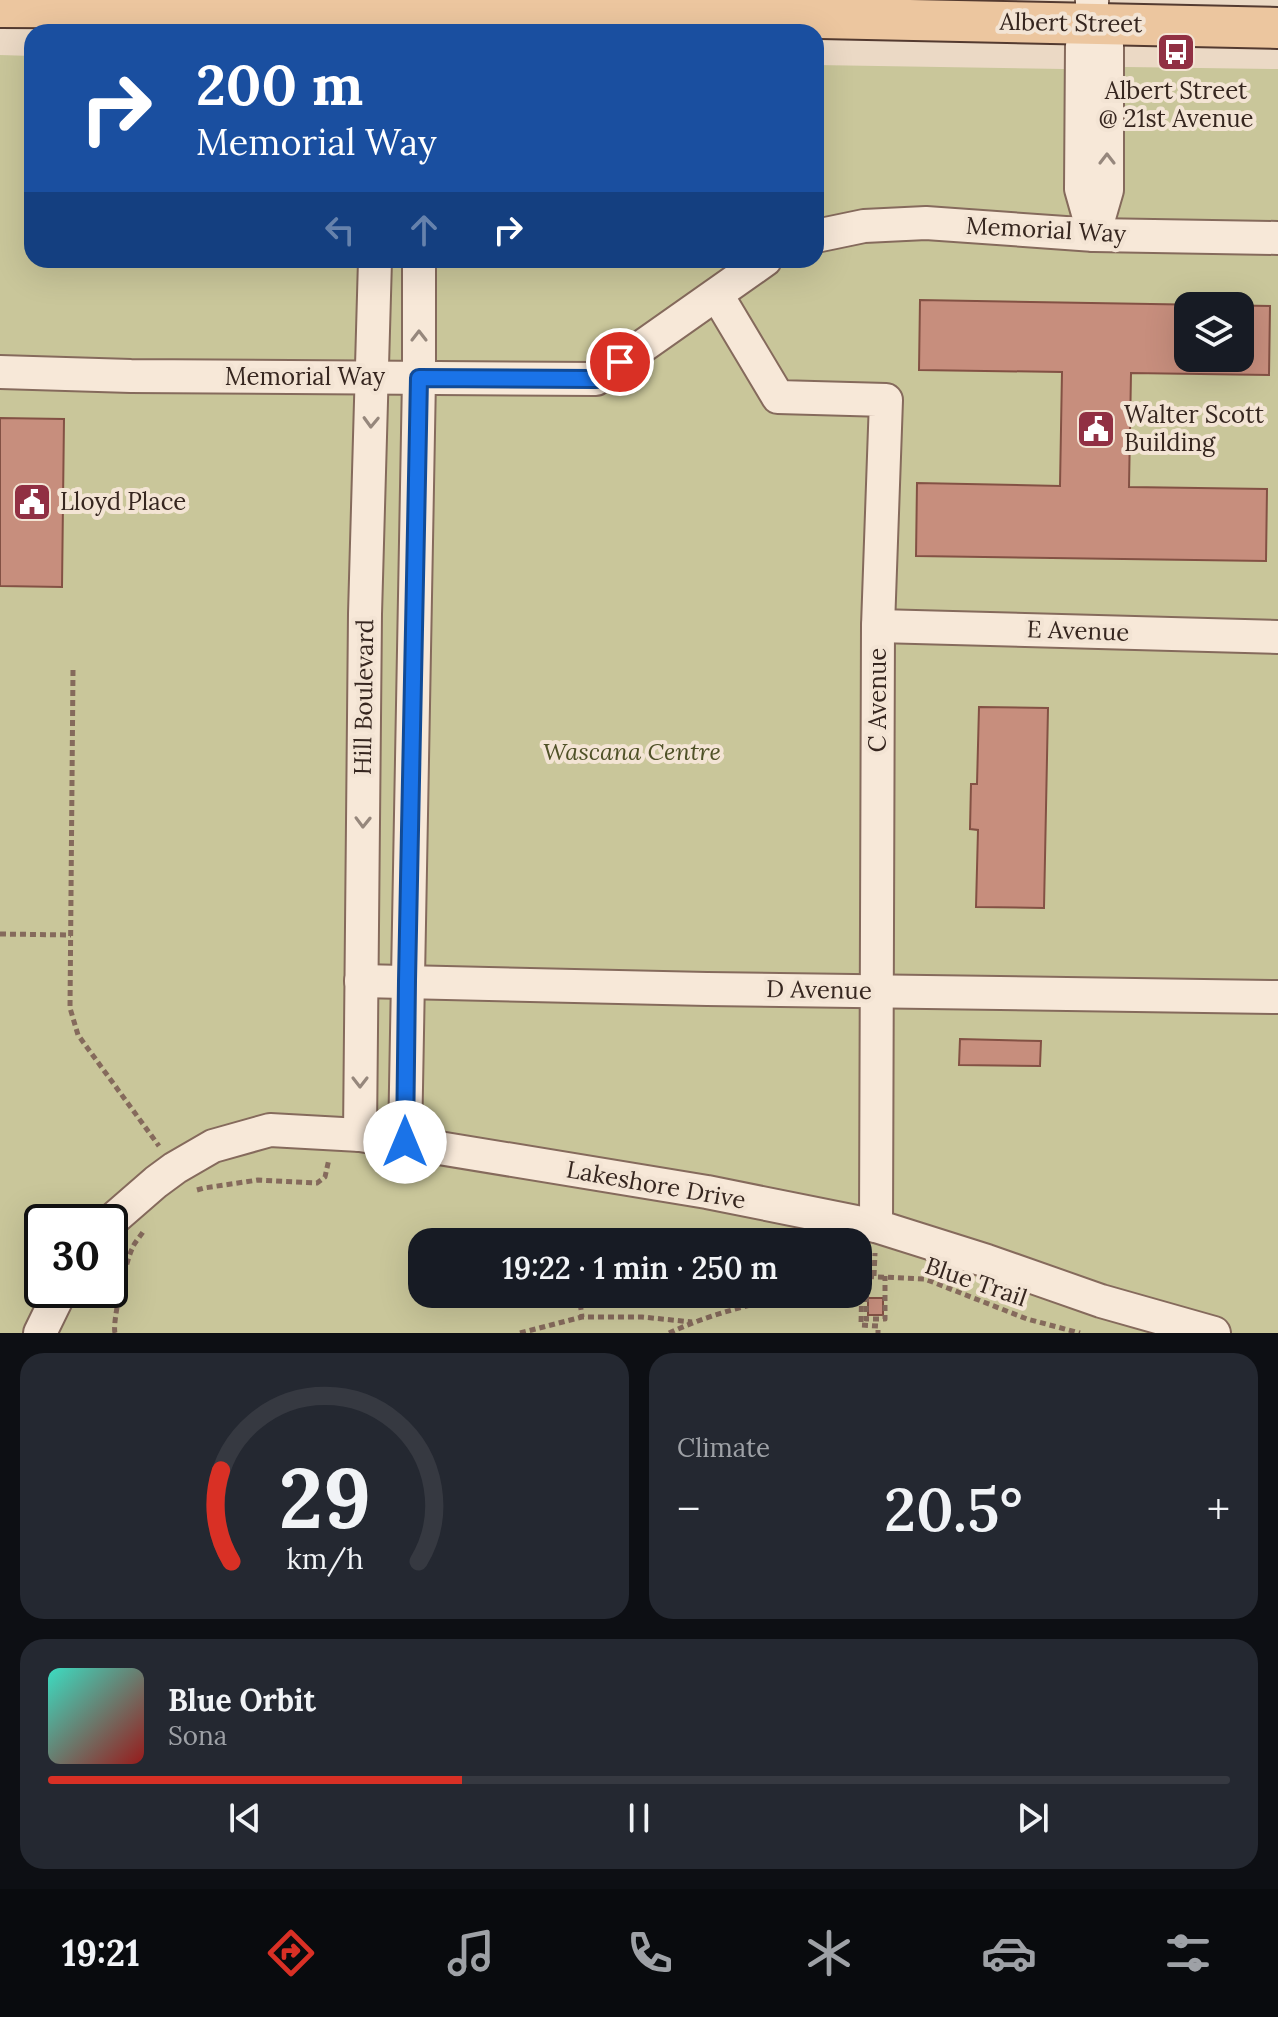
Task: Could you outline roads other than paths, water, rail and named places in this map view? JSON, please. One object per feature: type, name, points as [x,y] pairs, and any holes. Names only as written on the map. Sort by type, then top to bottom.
[{"type":"main road","name":"Albert Street","points":[[0,7],[403,18],[1092,12],[1278,28]]},
{"type":"street","points":[[1092,12],[1107,45],[1107,190],[1094,235]]},
{"type":"street","name":"Memorial Way","points":[[824,234],[864,226],[926,223],[1094,235],[1278,238]]},
{"type":"street","name":"Hill Boulevard","points":[[346,1134],[361,981],[365,614],[375,268]]},
{"type":"street","name":"Hill Boulevard","points":[[405,1142],[419,268]]},
{"type":"street","name":"Memorial Way","points":[[0,372],[131,376],[596,379],[754,268]]},
{"type":"street","name":"C Avenue","points":[[717,295],[778,397],[886,400],[878,626],[876,1226]]},
{"type":"street","name":"E Avenue","points":[[878,626],[1278,637]]},
{"type":"street","name":"D Avenue","points":[[361,981],[1278,997]]},
{"type":"street","name":"Lakeshore Drive","points":[[128,1206],[175,1168],[213,1146],[270,1130],[346,1134],[707,1192],[876,1226],[1101,1301],[1214,1333]]},
{"type":"street","points":[[40,1333],[52,1308]]},
{"type":"place","name":"Albert Street @ 21st Avenue","points":[[1176,52]]},
{"type":"place","name":"Walter Scott Building","points":[[1096,429]]},
{"type":"place","name":"Lloyd Place","points":[[32,502]]},
{"type":"park label","name":"Wascana Centre","points":[[632,752]]}]
